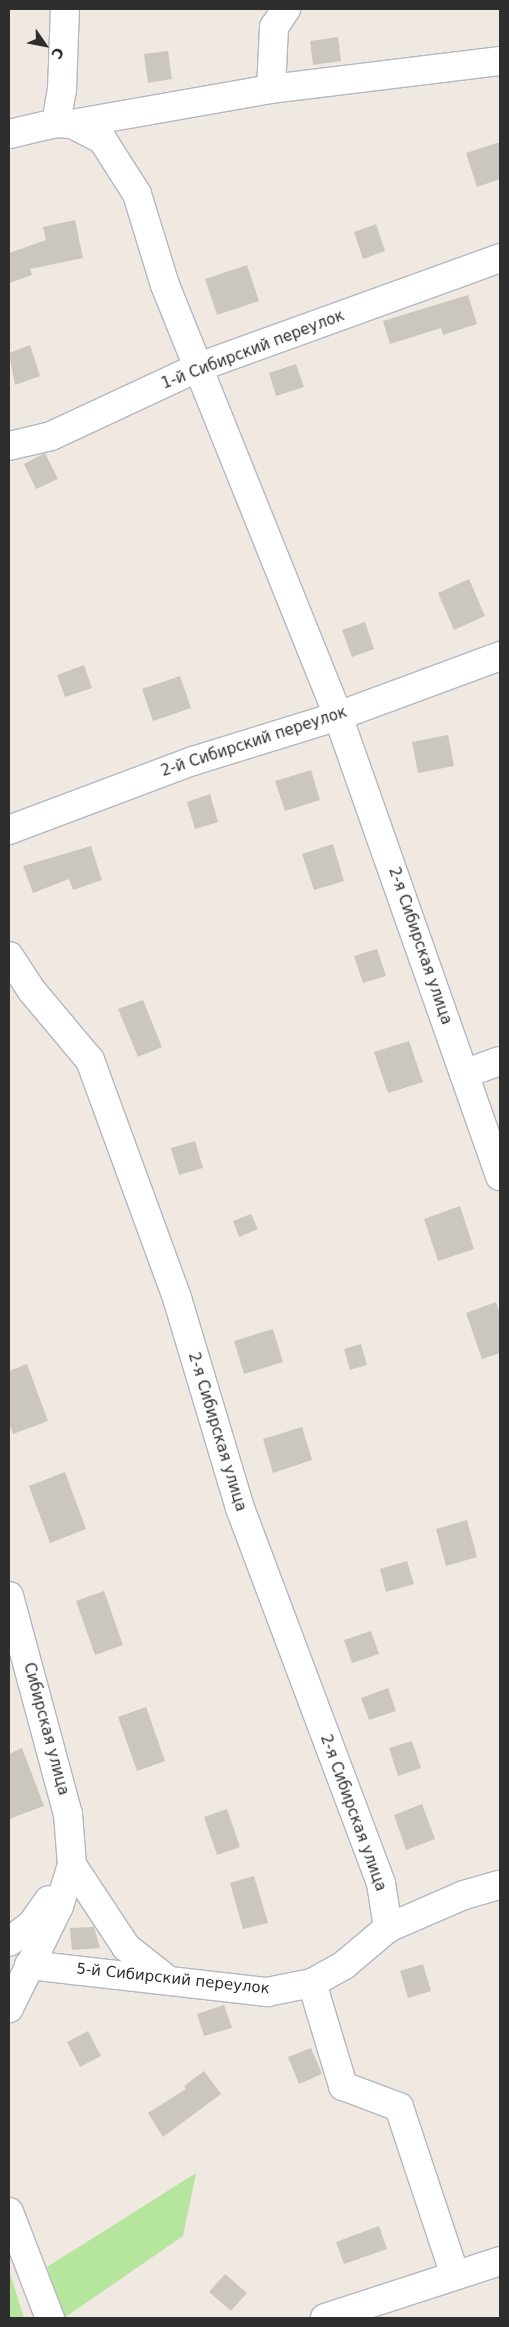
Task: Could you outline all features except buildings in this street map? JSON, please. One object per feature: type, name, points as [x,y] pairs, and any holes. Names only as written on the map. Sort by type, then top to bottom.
[{"type":"street","points":[[64,123],[62,90],[65,9]]},
{"type":"street","points":[[271,89],[274,27],[286,9]]},
{"type":"street","points":[[9,134],[64,123],[271,89],[500,61]]},
{"type":"street","name":"2-я Сибирская улица","points":[[64,123],[102,139],[137,194],[165,285],[338,716],[500,1176]]},
{"type":"street","name":"1-й Сибирский переулок","points":[[9,446],[51,436],[199,367],[500,258]]},
{"type":"street","name":"2-й Сибирский переулок","points":[[9,830],[193,761],[338,716],[500,656]]},
{"type":"street","name":"2-я Сибирская улица","points":[[9,956],[32,991],[90,1060],[177,1298],[246,1526],[381,1883],[388,1928]]},
{"type":"street","points":[[464,1074],[500,1061]]},
{"type":"street","name":"Сибирская улица","points":[[9,1596],[68,1814],[72,1865]]},
{"type":"street","points":[[9,1942],[32,1924],[72,1865]]},
{"type":"street","points":[[9,2008],[59,1906],[72,1865]]},
{"type":"street","points":[[72,1865],[126,1947],[164,1977]]},
{"type":"street","name":"5-й Сибирский переулок","points":[[29,1965],[164,1977],[268,1992],[312,1983],[344,1965],[388,1928],[464,1895],[500,1885]]},
{"type":"street","points":[[312,1983],[344,2086],[399,2107],[455,2275]]},
{"type":"street","points":[[9,2212],[50,2318]]},
{"type":"street","points":[[325,2318],[500,2261]]},
{"type":"green space","points":[[196,2173],[183,2236],[64,2318],[47,2267]]},
{"type":"green space","points":[[10,2273],[24,2318],[9,2318]]}]
